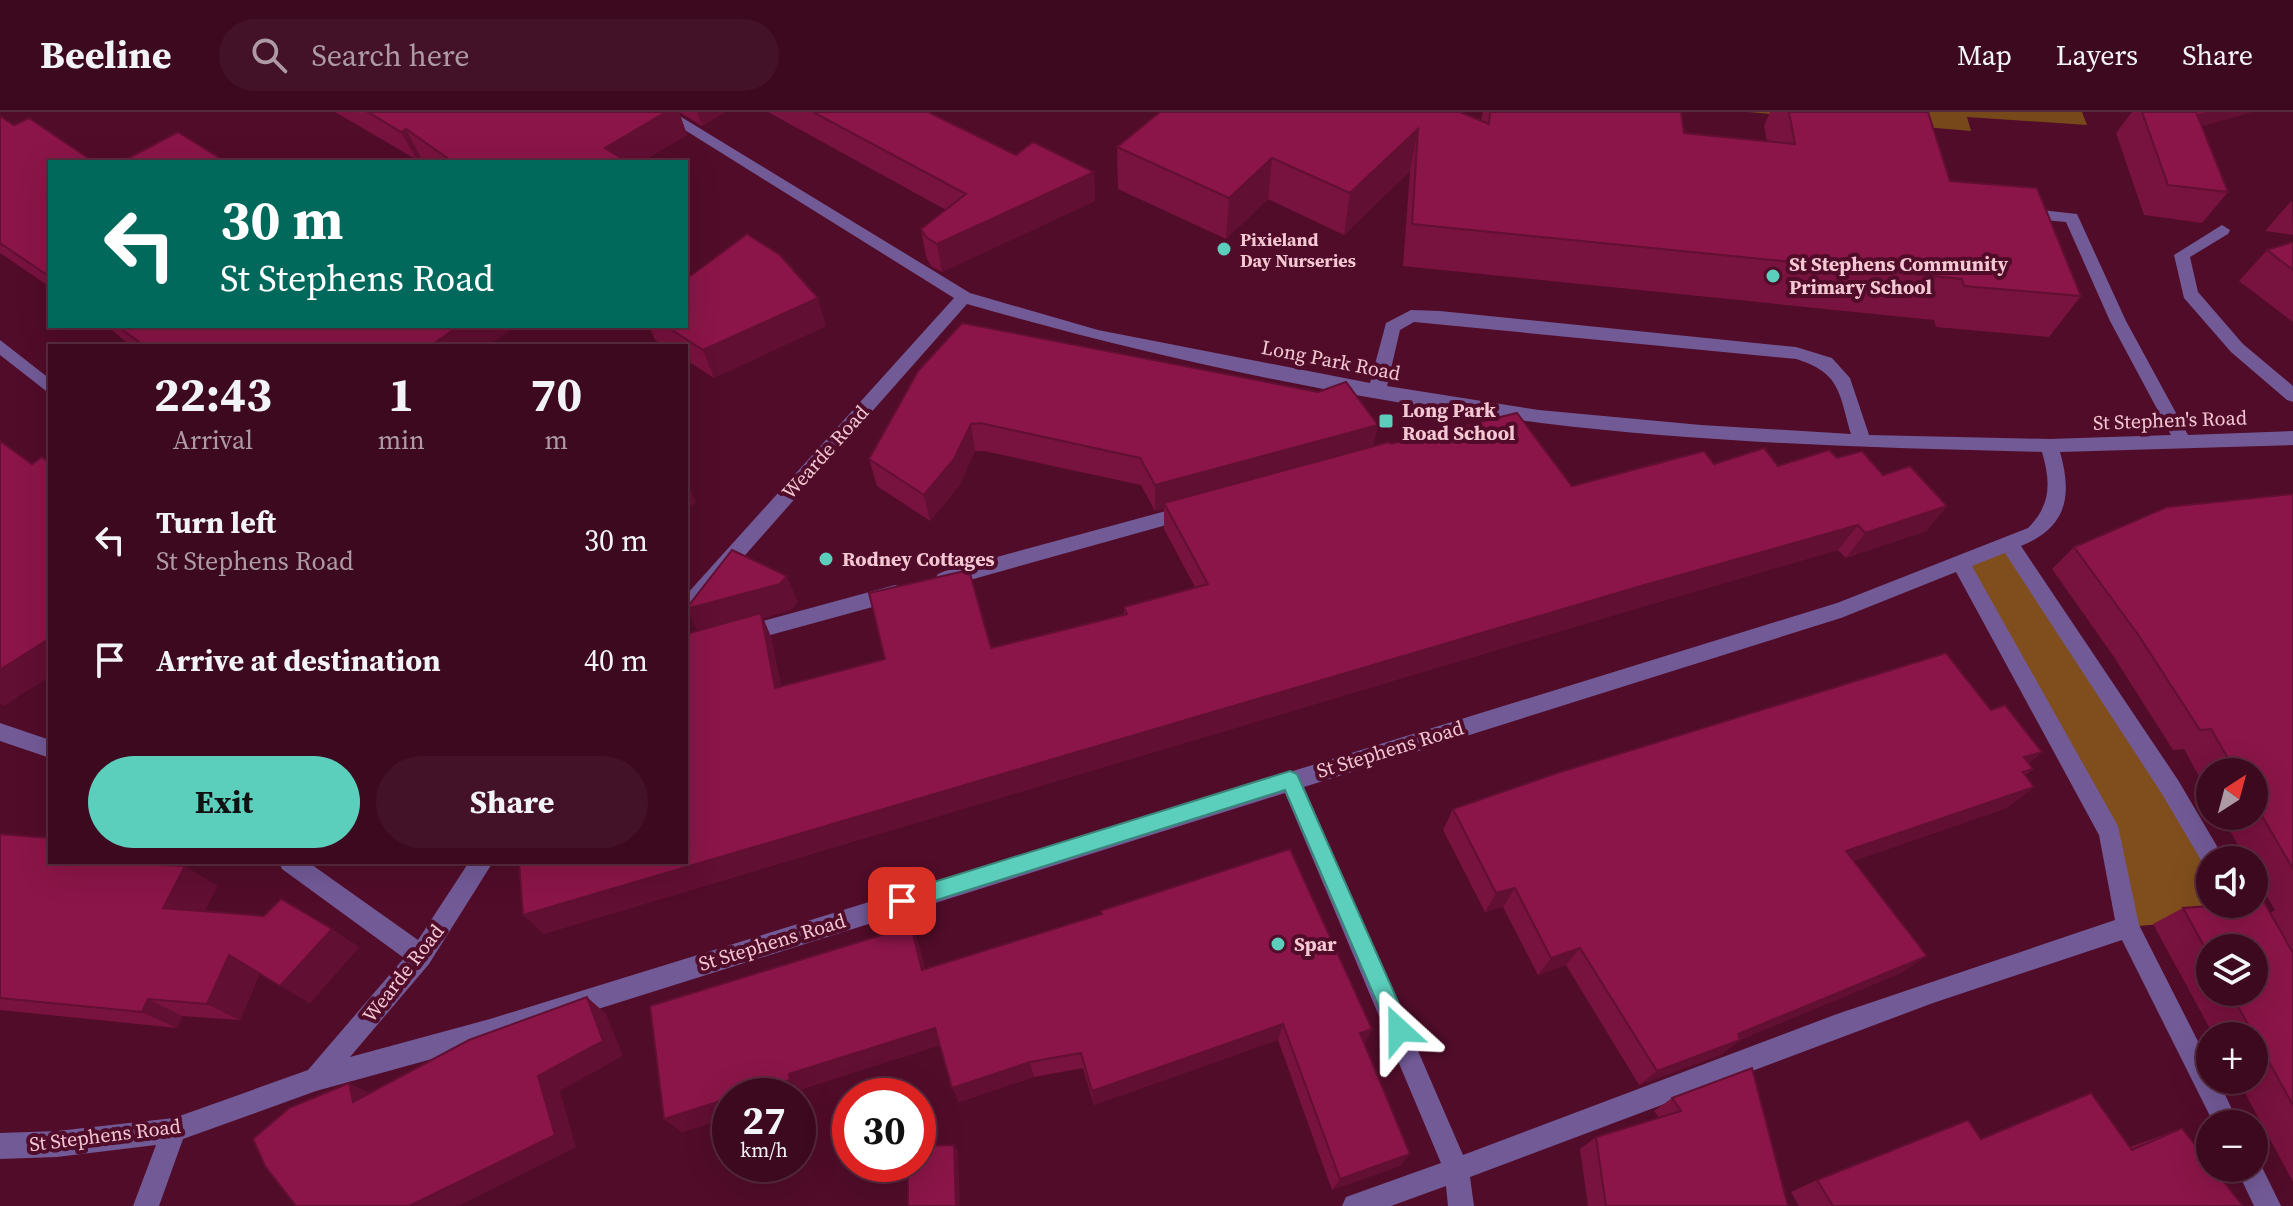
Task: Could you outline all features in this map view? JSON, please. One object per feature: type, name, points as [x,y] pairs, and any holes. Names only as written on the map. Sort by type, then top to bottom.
[{"type":"street","name":"Long Park Road","points":[[663,112],[964,297],[1098,336],[1377,392],[1539,416],[1701,432],[1862,441],[2049,446]]},
{"type":"street","points":[[2004,212],[2072,218],[2118,321],[2183,441]]},
{"type":"street","points":[[2222,230],[2182,255],[2190,294],[2237,348],[2293,396]]},
{"type":"street","name":"Wearde Road","points":[[688,606],[964,297]]},
{"type":"street","points":[[1377,392],[1392,327],[1411,316],[1440,317],[1796,353],[1826,362],[1844,382],[1862,441]]},
{"type":"street","points":[[0,346],[48,386]]},
{"type":"street","points":[[1494,429],[1539,416]]},
{"type":"street","name":"St Stephen's Road","points":[[2049,446],[2291,440]]},
{"type":"street","name":"St Stephens Road","points":[[0,1146],[57,1144],[174,1130],[316,1079],[432,1048],[1841,610],[1962,565],[2035,533],[2053,517],[2057,492],[2049,446]]},
{"type":"street","points":[[716,642],[1204,508]]},
{"type":"street","points":[[2009,544],[2170,787],[2205,846]]},
{"type":"street","points":[[1962,565],[2110,833],[2128,927],[2220,1110]]},
{"type":"street","points":[[0,732],[48,748]]},
{"type":"street","points":[[1290,780],[1423,1085],[1457,1171],[1461,1206]]},
{"type":"street","points":[[293,864],[421,956]]},
{"type":"street","name":"Wearde Road","points":[[316,1079],[421,956],[481,864]]},
{"type":"street","points":[[1355,1206],[1457,1171],[2046,951],[2128,927]]},
{"type":"street","points":[[146,1206],[174,1130]]},
{"type":"street","points":[[2256,1182],[2268,1206]]},
{"type":"shaded area","points":[[1748,112],[2082,112],[2087,125],[1967,117],[1971,131]]},
{"type":"shaded area","points":[[2009,544],[2201,846],[2196,846],[2196,918],[2225,918],[2128,927],[2110,833],[1962,565]]},
{"type":"building","points":[[368,112],[666,112],[605,148],[625,160],[450,160],[406,129],[401,132]]},
{"type":"building","points":[[813,112],[928,112],[1016,155],[1033,142],[1094,172],[937,244],[926,237],[921,229],[966,194]]},
{"type":"building","points":[[1160,112],[1460,112],[1489,124],[1490,112],[1681,112],[1684,133],[1795,144],[1789,112],[1928,112],[1950,181],[2037,188],[2081,296],[1964,286],[1962,279],[1412,224],[1418,129],[1350,193],[1272,158],[1229,198],[1117,147]]},
{"type":"building","points":[[2142,112],[2196,112],[2228,192],[2168,185]]},
{"type":"building","points":[[0,116],[14,125],[29,118],[91,160],[48,160],[48,276],[0,243]]},
{"type":"building","points":[[178,132],[223,160],[125,160]]},
{"type":"building","points":[[747,234],[780,255],[818,298],[703,350],[669,328],[688,328],[688,278]]},
{"type":"building","points":[[2293,242],[2293,270],[2267,250]]},
{"type":"building","points":[[962,323],[1318,392],[1346,382],[1378,425],[1155,485],[1140,458],[980,423],[971,424],[954,459],[924,495],[869,459],[918,371]]},
{"type":"building","points":[[120,328],[456,328],[433,344],[142,344]]},
{"type":"building","points":[[1517,413],[1572,486],[1704,451],[1714,464],[1764,448],[1778,466],[1829,450],[1837,458],[1862,451],[1883,475],[1910,466],[1947,506],[1865,533],[1858,525],[1641,586],[523,915],[519,864],[688,864],[688,633],[761,613],[775,688],[885,659],[869,593],[969,570],[991,648],[1127,614],[1124,607],[1208,584],[1164,503],[1389,442]]},
{"type":"building","points":[[0,441],[32,464],[42,457],[48,462],[48,639],[0,670]]},
{"type":"building","points":[[2293,494],[2293,869],[2268,826],[2268,758],[2228,758],[2211,729],[2200,730],[2139,636],[2074,547],[2167,507]]},
{"type":"building","points":[[732,550],[787,576],[780,584],[688,606]]},
{"type":"building","points":[[1946,653],[1991,710],[2005,705],[2042,752],[2024,757],[2033,769],[2023,772],[2034,787],[1846,851],[1927,956],[1738,1034],[1740,1040],[1657,1071],[1580,948],[1551,958],[1515,888],[1496,893],[1453,809],[1554,774]]},
{"type":"building","points":[[0,834],[48,838],[48,864],[185,866],[163,908],[264,916],[281,899],[332,929],[280,986],[229,955],[207,1004],[148,999],[142,1012],[0,998]]},
{"type":"building","points":[[1290,849],[1372,1029],[1360,1033],[1410,1154],[1340,1179],[1283,1024],[1092,1091],[1081,1053],[1030,1062],[952,1088],[935,1028],[789,1074],[790,1078],[712,1078],[712,1104],[664,1119],[650,1006],[911,926],[922,970],[1102,914],[1100,911]]},
{"type":"building","points":[[2196,907],[2196,918],[2268,918],[2268,909],[2293,953],[2293,1105],[2268,1060],[2268,1022],[2247,1022],[2238,1006],[2268,1006],[2268,934],[2197,934],[2183,908]]},
{"type":"building","points":[[587,997],[603,1041],[538,1076],[555,1135],[409,1206],[296,1206],[265,1166],[253,1139],[289,1108],[349,1083],[353,1102],[469,1040]]},
{"type":"building","points":[[1752,1068],[1788,1206],[1606,1206],[1596,1137],[1681,1111],[1672,1098]]},
{"type":"building","points":[[2091,1093],[2132,1150],[2182,1128],[2196,1146],[2196,1182],[2224,1182],[2243,1206],[1833,1206],[1817,1180],[1968,1120],[1981,1139]]},
{"type":"building","points":[[954,1145],[956,1206],[908,1206],[908,1182],[936,1182],[936,1146]]},
{"type":"place","name":"Pixieland Day Nurseries","points":[[1224,249]]},
{"type":"place","name":"St Stephens Community Primary School","points":[[1773,276]]},
{"type":"place","name":"Long Park Road School","points":[[1386,421]]},
{"type":"place","name":"Rodney Cottages","points":[[826,559]]},
{"type":"place","name":"Spar","points":[[1278,944]]},
{"type":"route","points":[[902,901],[1290,780],[1399,1030]]}]
